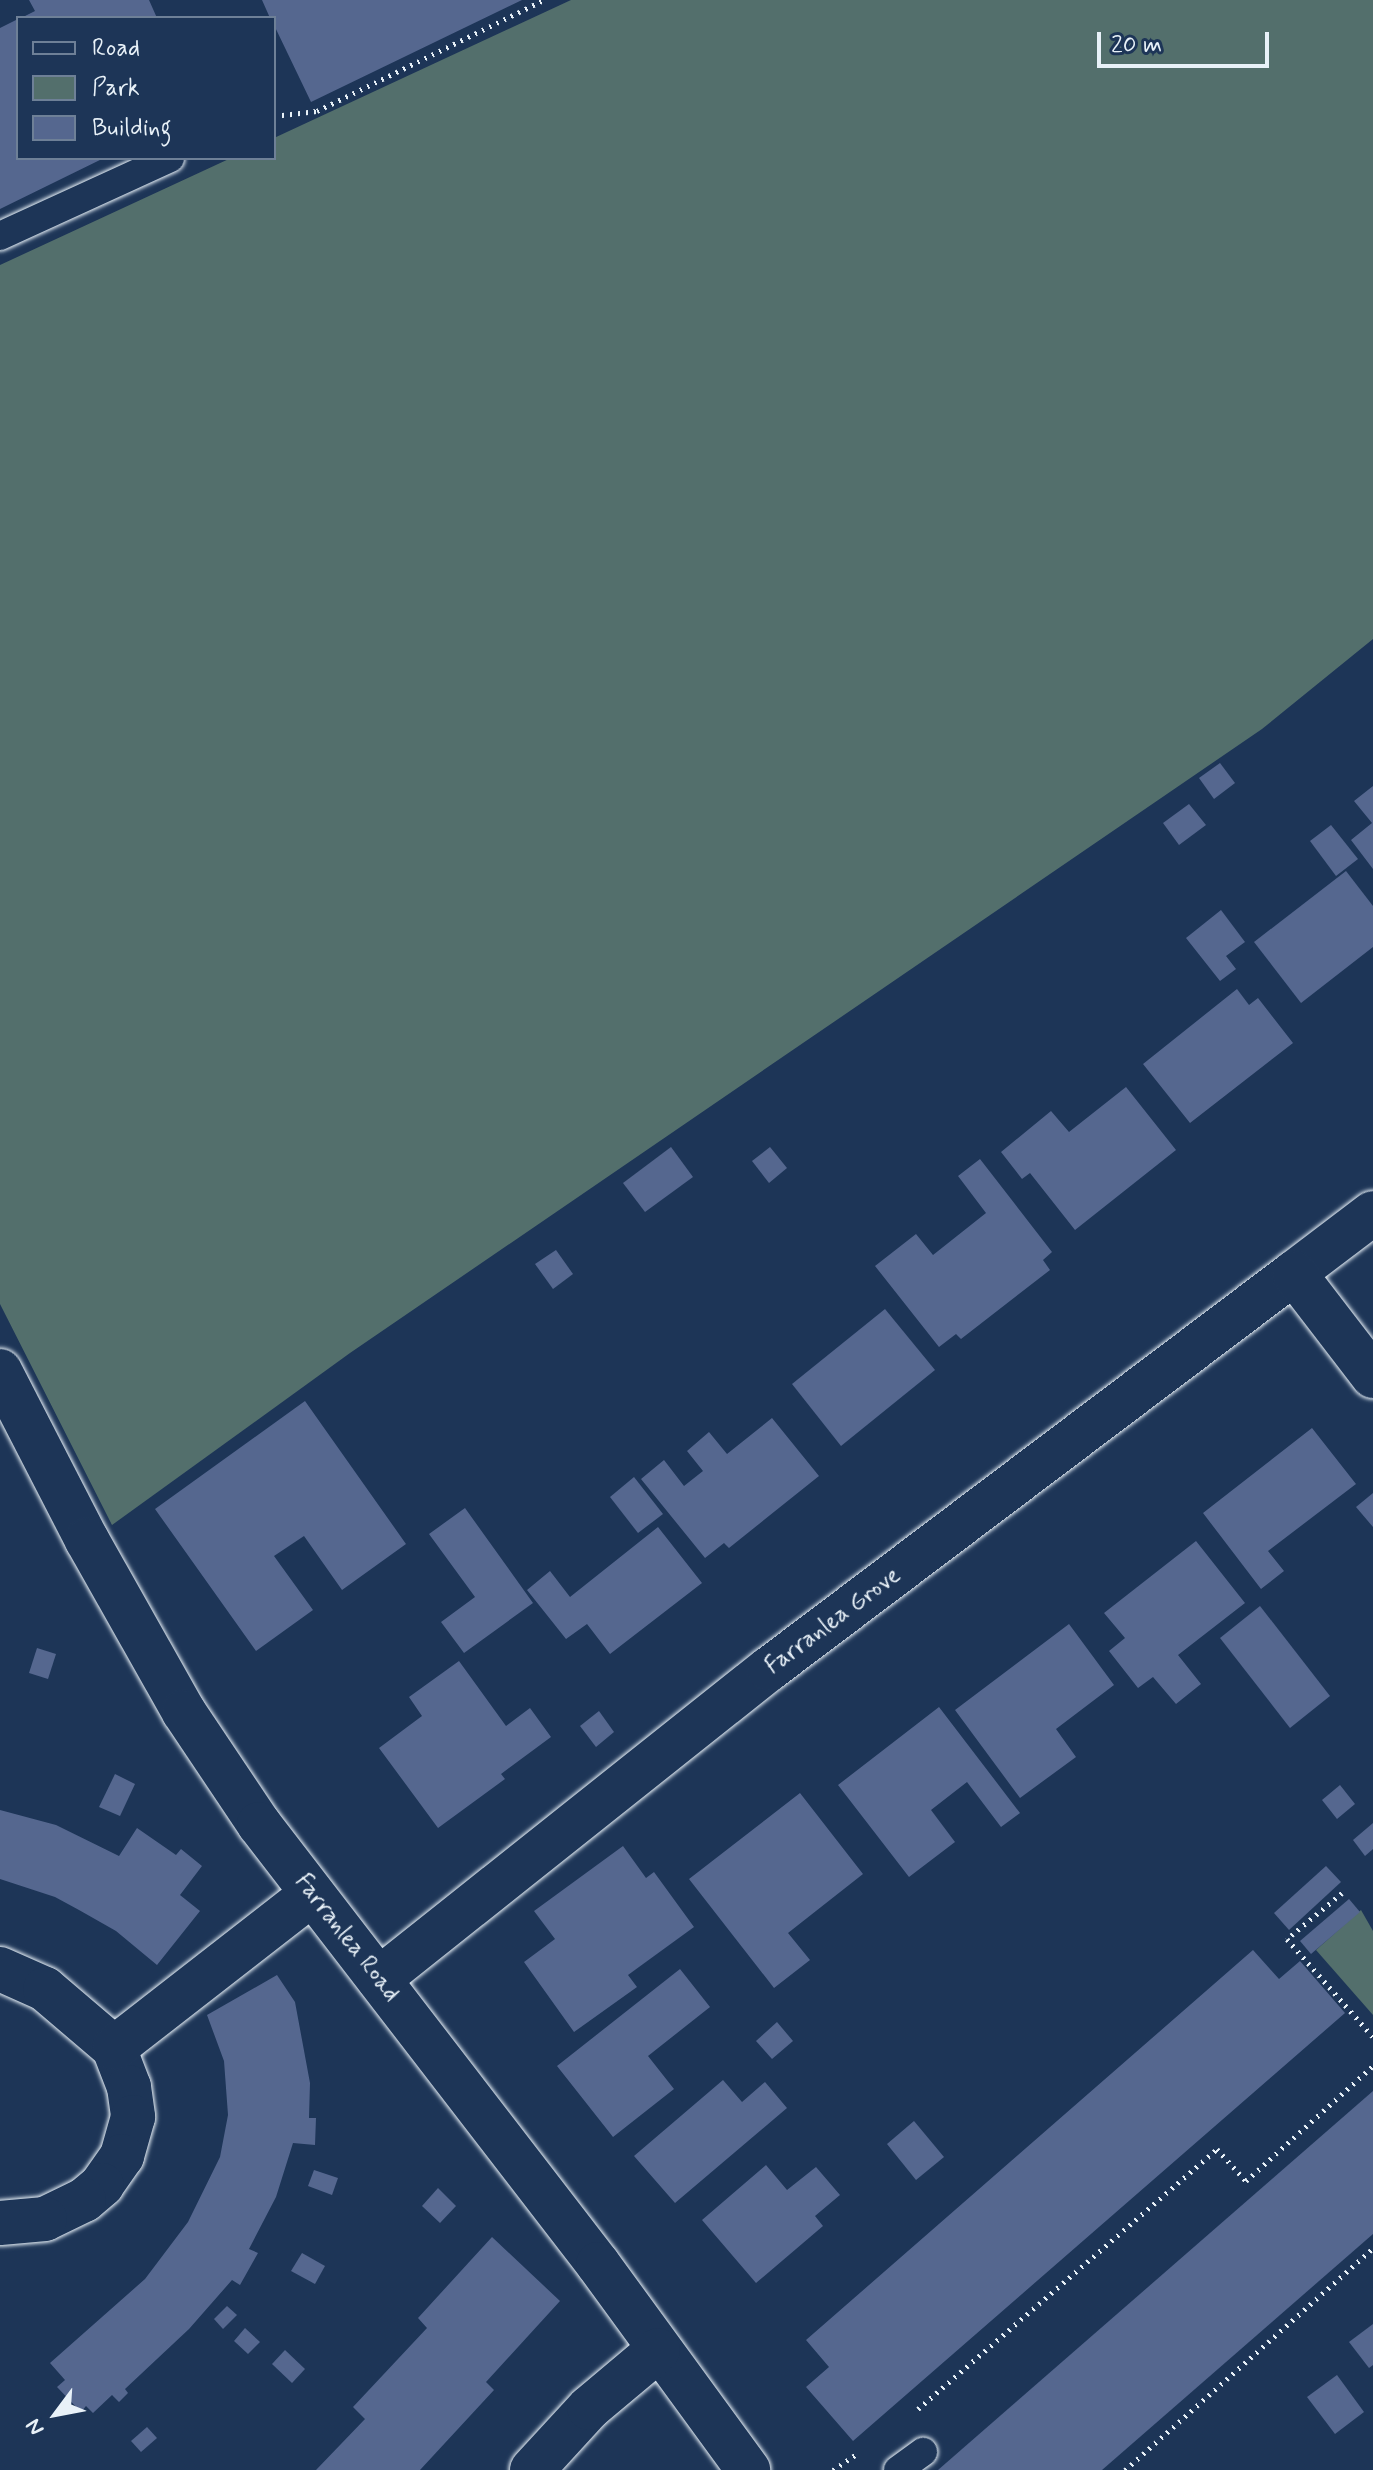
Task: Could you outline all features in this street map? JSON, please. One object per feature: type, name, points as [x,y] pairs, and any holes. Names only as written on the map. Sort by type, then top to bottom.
[{"type":"street","name":"Farranlea Grove","points":[[379,1979],[769,1669],[1373,1213]]},
{"type":"street","points":[[1294,1273],[1373,1376]]},
{"type":"street","name":"Farranlea Road","points":[[0,1371],[87,1540],[184,1712],[259,1824],[598,2264],[748,2470]]},
{"type":"street","points":[[114,2048],[312,1894]]},
{"type":"street","points":[[0,1969],[45,1989],[114,2048],[129,2087],[133,2117],[128,2141],[119,2159],[102,2185],[79,2204],[45,2219],[0,2223]]},
{"type":"street","points":[[532,2470],[589,2408],[658,2350]]},
{"type":"lane","points":[[0,236],[166,160]]},
{"type":"lane","points":[[898,2470],[923,2452]]},
{"type":"path","points":[[276,116],[317,111],[544,0]]},
{"type":"path","points":[[1342,1893],[1287,1939],[1373,2037]]},
{"type":"path","points":[[910,2416],[1217,2149],[1246,2181],[1373,2066]]},
{"type":"path","points":[[1125,2470],[1373,2248]]},
{"type":"path","points":[[833,2470],[859,2452]]},
{"type":"green space","points":[[571,0],[1373,0],[1373,639],[1262,729],[350,1353],[112,1525],[0,1304],[0,265],[227,160],[276,160],[276,137]]},
{"type":"green space","points":[[1361,1910],[1373,1931],[1373,2015],[1316,1950]]},
{"type":"building","points":[[29,0],[149,0],[156,16],[25,16],[35,11]]},
{"type":"building","points":[[262,0],[522,0],[311,102],[276,29],[276,16],[269,16]]},
{"type":"building","points":[[16,20],[16,160],[100,160],[0,209],[0,28]]},
{"type":"building","points":[[1220,763],[1235,783],[1214,799],[1199,778]]},
{"type":"building","points":[[1373,786],[1373,869],[1351,840],[1372,823],[1354,801]]},
{"type":"building","points":[[1189,804],[1206,825],[1179,845],[1163,823]]},
{"type":"building","points":[[1331,825],[1358,859],[1336,876],[1310,841]]},
{"type":"building","points":[[1346,871],[1373,906],[1373,947],[1301,1003],[1254,942]]},
{"type":"building","points":[[1221,910],[1245,942],[1226,956],[1236,969],[1220,981],[1186,938]]},
{"type":"building","points":[[1237,989],[1249,1005],[1258,998],[1293,1043],[1190,1123],[1143,1064]]},
{"type":"building","points":[[1126,1087],[1176,1150],[1075,1230],[1030,1173],[1022,1179],[1001,1152],[1051,1111],[1069,1132]]},
{"type":"building","points":[[671,1147],[693,1177],[645,1212],[623,1183]]},
{"type":"building","points":[[770,1147],[787,1168],[769,1183],[752,1161]]},
{"type":"building","points":[[980,1159],[1052,1252],[1043,1260],[1050,1270],[961,1339],[956,1334],[939,1347],[875,1266],[916,1234],[933,1255],[986,1213],[958,1176]]},
{"type":"building","points":[[556,1250],[573,1274],[553,1289],[535,1264]]},
{"type":"building","points":[[885,1309],[935,1370],[841,1446],[792,1384]]},
{"type":"building","points":[[305,1401],[406,1544],[342,1590],[304,1536],[274,1556],[313,1610],[256,1651],[155,1509]]},
{"type":"building","points":[[772,1418],[819,1476],[729,1548],[724,1543],[705,1558],[641,1479],[664,1460],[684,1486],[703,1471],[687,1451],[709,1432],[727,1454]]},
{"type":"building","points":[[1312,1428],[1356,1484],[1268,1551],[1284,1571],[1261,1589],[1203,1513]]},
{"type":"building","points":[[634,1477],[663,1514],[638,1533],[610,1497]]},
{"type":"building","points":[[1373,1493],[1373,1527],[1356,1507]]},
{"type":"building","points":[[465,1508],[533,1603],[464,1653],[441,1622],[475,1597],[429,1534]]},
{"type":"building","points":[[658,1527],[702,1583],[610,1654],[587,1624],[566,1639],[527,1590],[550,1571],[570,1597]]},
{"type":"building","points":[[1196,1541],[1245,1603],[1178,1655],[1201,1684],[1176,1704],[1153,1677],[1138,1688],[1109,1651],[1125,1638],[1104,1613]]},
{"type":"building","points":[[1260,1606],[1330,1696],[1290,1728],[1220,1638]]},
{"type":"building","points":[[1069,1624],[1114,1685],[1056,1729],[1076,1757],[1020,1798],[955,1710]]},
{"type":"building","points":[[37,1648],[56,1654],[48,1679],[29,1673]]},
{"type":"building","points":[[459,1661],[506,1726],[530,1708],[551,1737],[501,1774],[505,1779],[438,1828],[379,1748],[422,1716],[409,1697]]},
{"type":"building","points":[[939,1707],[1020,1813],[1001,1827],[967,1782],[931,1810],[955,1842],[909,1877],[838,1785]]},
{"type":"building","points":[[599,1711],[614,1732],[596,1747],[580,1726]]},
{"type":"building","points":[[115,1774],[135,1784],[120,1816],[99,1807]]},
{"type":"building","points":[[1340,1785],[1355,1804],[1337,1819],[1322,1800]]},
{"type":"building","points":[[800,1793],[863,1874],[788,1933],[810,1960],[774,1988],[689,1879]]},
{"type":"building","points":[[0,1810],[56,1825],[119,1856],[137,1828],[176,1855],[181,1849],[202,1866],[180,1895],[200,1911],[157,1965],[116,1931],[79,1910],[55,1897],[0,1879]]},
{"type":"building","points":[[1373,1823],[1373,1849],[1365,1856],[1353,1840]]},
{"type":"building","points":[[623,1846],[646,1878],[654,1872],[694,1927],[628,1975],[637,1987],[574,2032],[524,1962],[555,1939],[534,1911]]},
{"type":"building","points":[[1326,1866],[1341,1882],[1289,1930],[1274,1913]]},
{"type":"building","points":[[1349,1899],[1360,1912],[1311,1954],[1300,1941]]},
{"type":"building","points":[[1253,1950],[1279,1979],[1300,1961],[1345,2013],[853,2441],[806,2387],[829,2367],[806,2340]]},
{"type":"building","points":[[680,1969],[710,2007],[648,2056],[674,2089],[613,2137],[557,2066]]},
{"type":"building","points":[[277,1975],[295,2002],[310,2083],[309,2118],[316,2118],[315,2145],[293,2143],[276,2197],[249,2249],[258,2253],[240,2285],[232,2280],[189,2329],[125,2389],[128,2393],[119,2402],[112,2395],[93,2413],[86,2406],[81,2412],[57,2387],[65,2380],[50,2363],[145,2279],[188,2222],[220,2157],[228,2115],[224,2061],[207,2015]]},
{"type":"building","points":[[777,2022],[793,2041],[772,2059],[756,2041]]},
{"type":"building","points":[[723,2080],[742,2102],[765,2082],[787,2108],[675,2203],[634,2156]]},
{"type":"building","points":[[1373,2091],[1373,2234],[1102,2470],[938,2470]]},
{"type":"building","points":[[914,2121],[944,2157],[916,2180],[887,2144]]},
{"type":"building","points":[[766,2165],[787,2190],[816,2167],[840,2195],[815,2216],[823,2226],[756,2283],[702,2220]]},
{"type":"building","points":[[314,2170],[338,2178],[332,2195],[308,2186]]},
{"type":"building","points":[[438,2188],[456,2206],[440,2223],[422,2206]]},
{"type":"building","points":[[492,2237],[560,2301],[486,2382],[494,2390],[420,2470],[316,2470],[365,2419],[353,2407],[427,2328],[418,2318]]},
{"type":"building","points":[[302,2253],[325,2266],[315,2284],[291,2271]]},
{"type":"building","points":[[227,2306],[237,2315],[223,2329],[214,2319]]},
{"type":"building","points":[[1373,2324],[1373,2365],[1369,2368],[1349,2342]]},
{"type":"building","points":[[245,2328],[260,2342],[248,2354],[234,2341]]},
{"type":"building","points":[[285,2350],[305,2369],[292,2383],[272,2364]]},
{"type":"building","points":[[1337,2375],[1364,2412],[1335,2434],[1307,2397]]},
{"type":"building","points":[[147,2427],[157,2438],[141,2452],[131,2441]]}]
